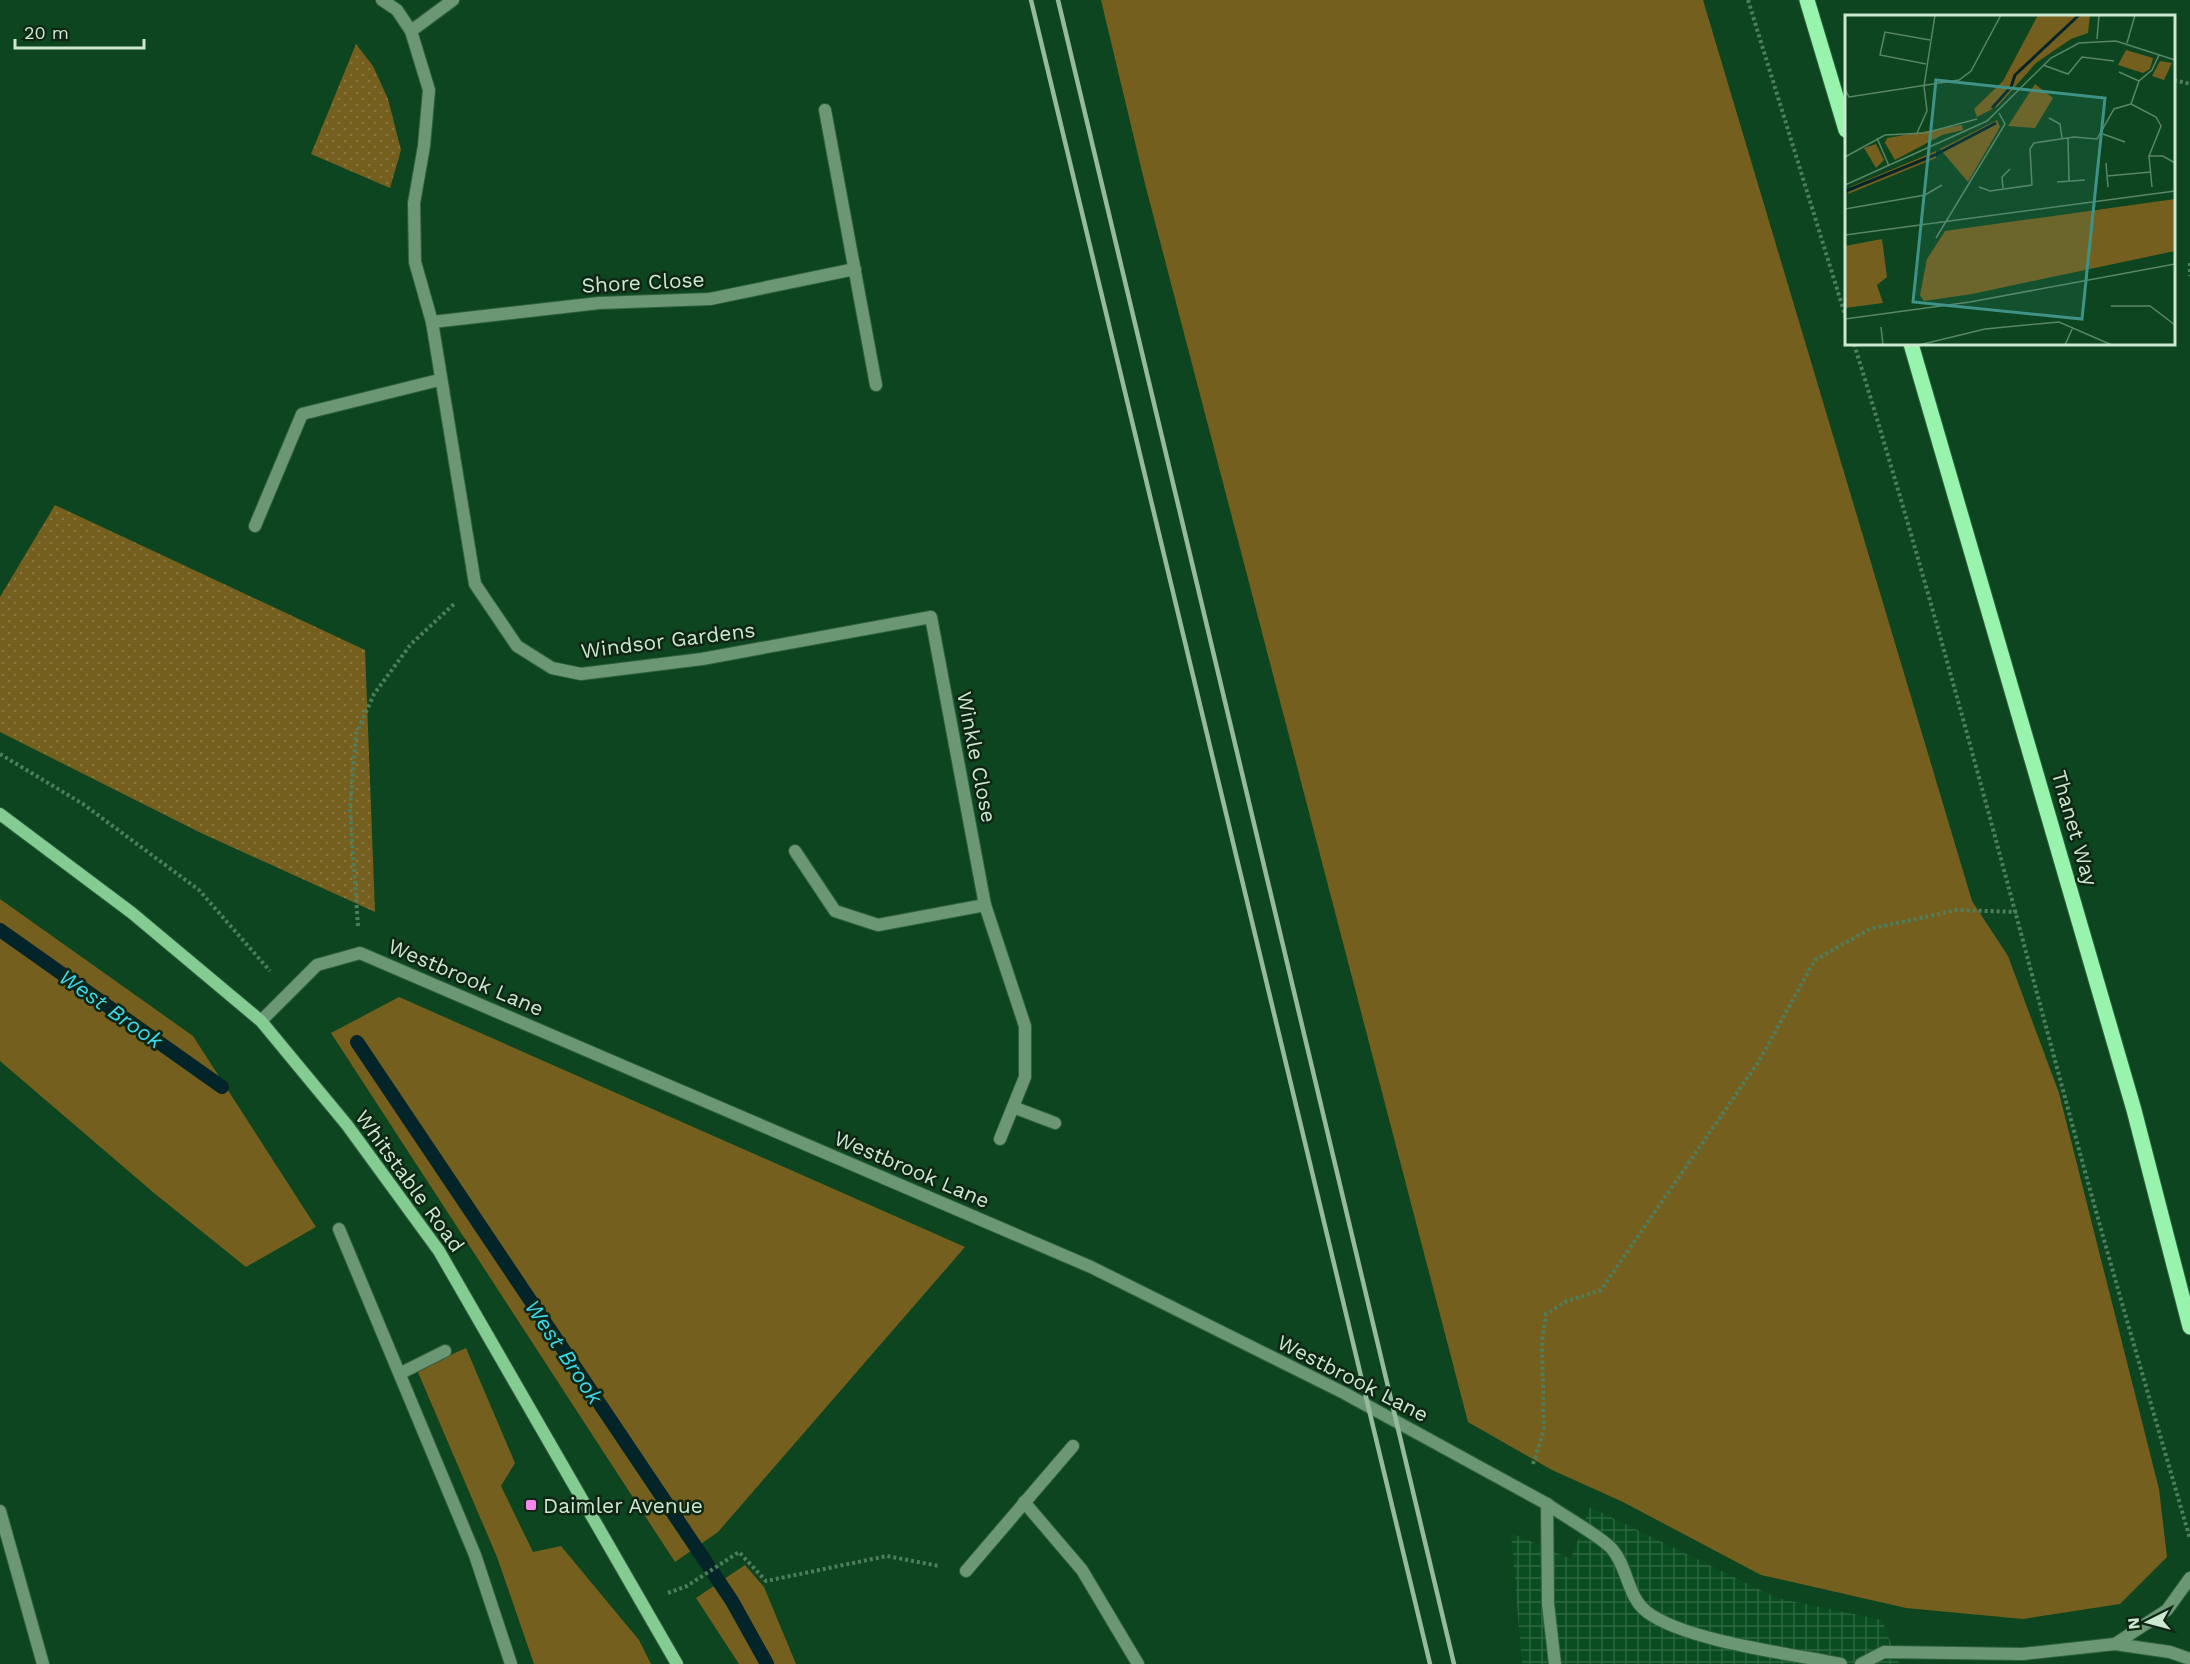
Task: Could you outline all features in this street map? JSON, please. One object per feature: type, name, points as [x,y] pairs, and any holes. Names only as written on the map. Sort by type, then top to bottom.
[{"type":"main road","points":[[1807,0],[1845,127]]},
{"type":"main road","name":"Thanet Way","points":[[1911,345],[2127,1087],[2190,1327]]},
{"type":"main road","name":"Whitstable Road","points":[[0,814],[132,913],[261,1021],[347,1125],[439,1251],[677,1664]]},
{"type":"street","name":"Windsor Gardens","points":[[382,0],[397,10],[411,31],[429,90],[424,146],[414,203],[415,262],[432,322],[476,584],[517,646],[552,668],[581,674],[702,659],[931,617]]},
{"type":"street","points":[[411,31],[453,0]]},
{"type":"street","points":[[825,110],[876,385]]},
{"type":"street","name":"Shore Close","points":[[432,322],[599,303],[710,299],[855,269]]},
{"type":"street","points":[[255,526],[302,414],[440,380]]},
{"type":"street","name":"Winkle Close","points":[[931,617],[985,904],[1025,1026],[1025,1077],[1000,1139]]},
{"type":"street","points":[[795,851],[835,911],[878,925],[985,904]]},
{"type":"street","name":"Westbrook Lane","points":[[261,1021],[317,965],[360,953],[1091,1267],[1344,1393],[1524,1490],[1611,1547],[1622,1563],[1633,1594],[1646,1612],[1686,1632],[1841,1664]]},
{"type":"street","points":[[1012,1107],[1055,1123]]},
{"type":"street","points":[[339,1229],[401,1373],[475,1556],[511,1664]]},
{"type":"street","points":[[401,1373],[445,1351]]},
{"type":"street","points":[[966,1571],[1073,1446]]},
{"type":"street","points":[[1024,1502],[1082,1570],[1138,1664]]},
{"type":"street","points":[[1547,1504],[1548,1604],[1555,1664]]},
{"type":"street","points":[[0,1511],[43,1664]]},
{"type":"street","points":[[2115,1644],[2167,1610],[2190,1578]]},
{"type":"street","points":[[1861,1664],[1884,1653],[2022,1654],[2115,1644],[2170,1652],[2190,1659]]},
{"type":"path","points":[[1748,0],[1845,315]]},
{"type":"path","points":[[2175,80],[2190,84]]},
{"type":"path","points":[[2190,263],[2190,276]]},
{"type":"path","points":[[1854,345],[1898,484],[2017,912],[2075,1133],[2190,1539]]},
{"type":"path","points":[[360,953],[350,809],[356,734],[374,694],[411,644],[476,584]]},
{"type":"path","points":[[0,754],[83,804],[199,890],[288,992]]},
{"type":"path","points":[[1524,1490],[1544,1430],[1542,1342],[1546,1314],[1567,1301],[1601,1290],[1759,1061],[1815,960],[1870,928],[1957,910],[2017,912]]},
{"type":"path","points":[[687,1586],[739,1552],[766,1581],[887,1556],[966,1571]]},
{"type":"shaded area","points":[[1101,0],[1703,0],[1972,901],[2008,956],[2059,1093],[2159,1489],[2167,1557],[2120,1604],[2023,1619],[1906,1608],[1761,1575],[1623,1502],[1552,1470],[1468,1422],[1144,180]]},
{"type":"shaded area","points":[[356,44],[373,66],[388,99],[401,150],[390,188],[311,154]]},
{"type":"shaded area","points":[[55,505],[365,650],[375,912],[201,833],[0,732],[0,597]]},
{"type":"shaded area","points":[[0,899],[193,1036],[316,1227],[246,1267],[154,1193],[0,1061]]},
{"type":"shaded area","points":[[399,997],[965,1247],[718,1532],[675,1562],[331,1033]]},
{"type":"shaded area","points":[[466,1348],[515,1463],[501,1486],[533,1552],[561,1546],[639,1640],[651,1664],[534,1664],[497,1557],[417,1370]]},
{"type":"shaded area","points":[[1590,1507],[1777,1598],[1882,1620],[1899,1664],[1522,1664],[1511,1533],[1571,1559]]},
{"type":"shaded area","points":[[745,1565],[764,1587],[796,1664],[739,1664],[696,1598]]},
{"type":"waterway","name":"West Brook","points":[[0,930],[222,1087]]},
{"type":"waterway","name":"West Brook","points":[[357,1042],[732,1601],[767,1664]]},
{"type":"railway","points":[[1031,0],[1430,1664]]},
{"type":"railway","points":[[1058,0],[1454,1664]]},
{"type":"place","name":"Daimler Avenue","points":[[531,1505]]}]
